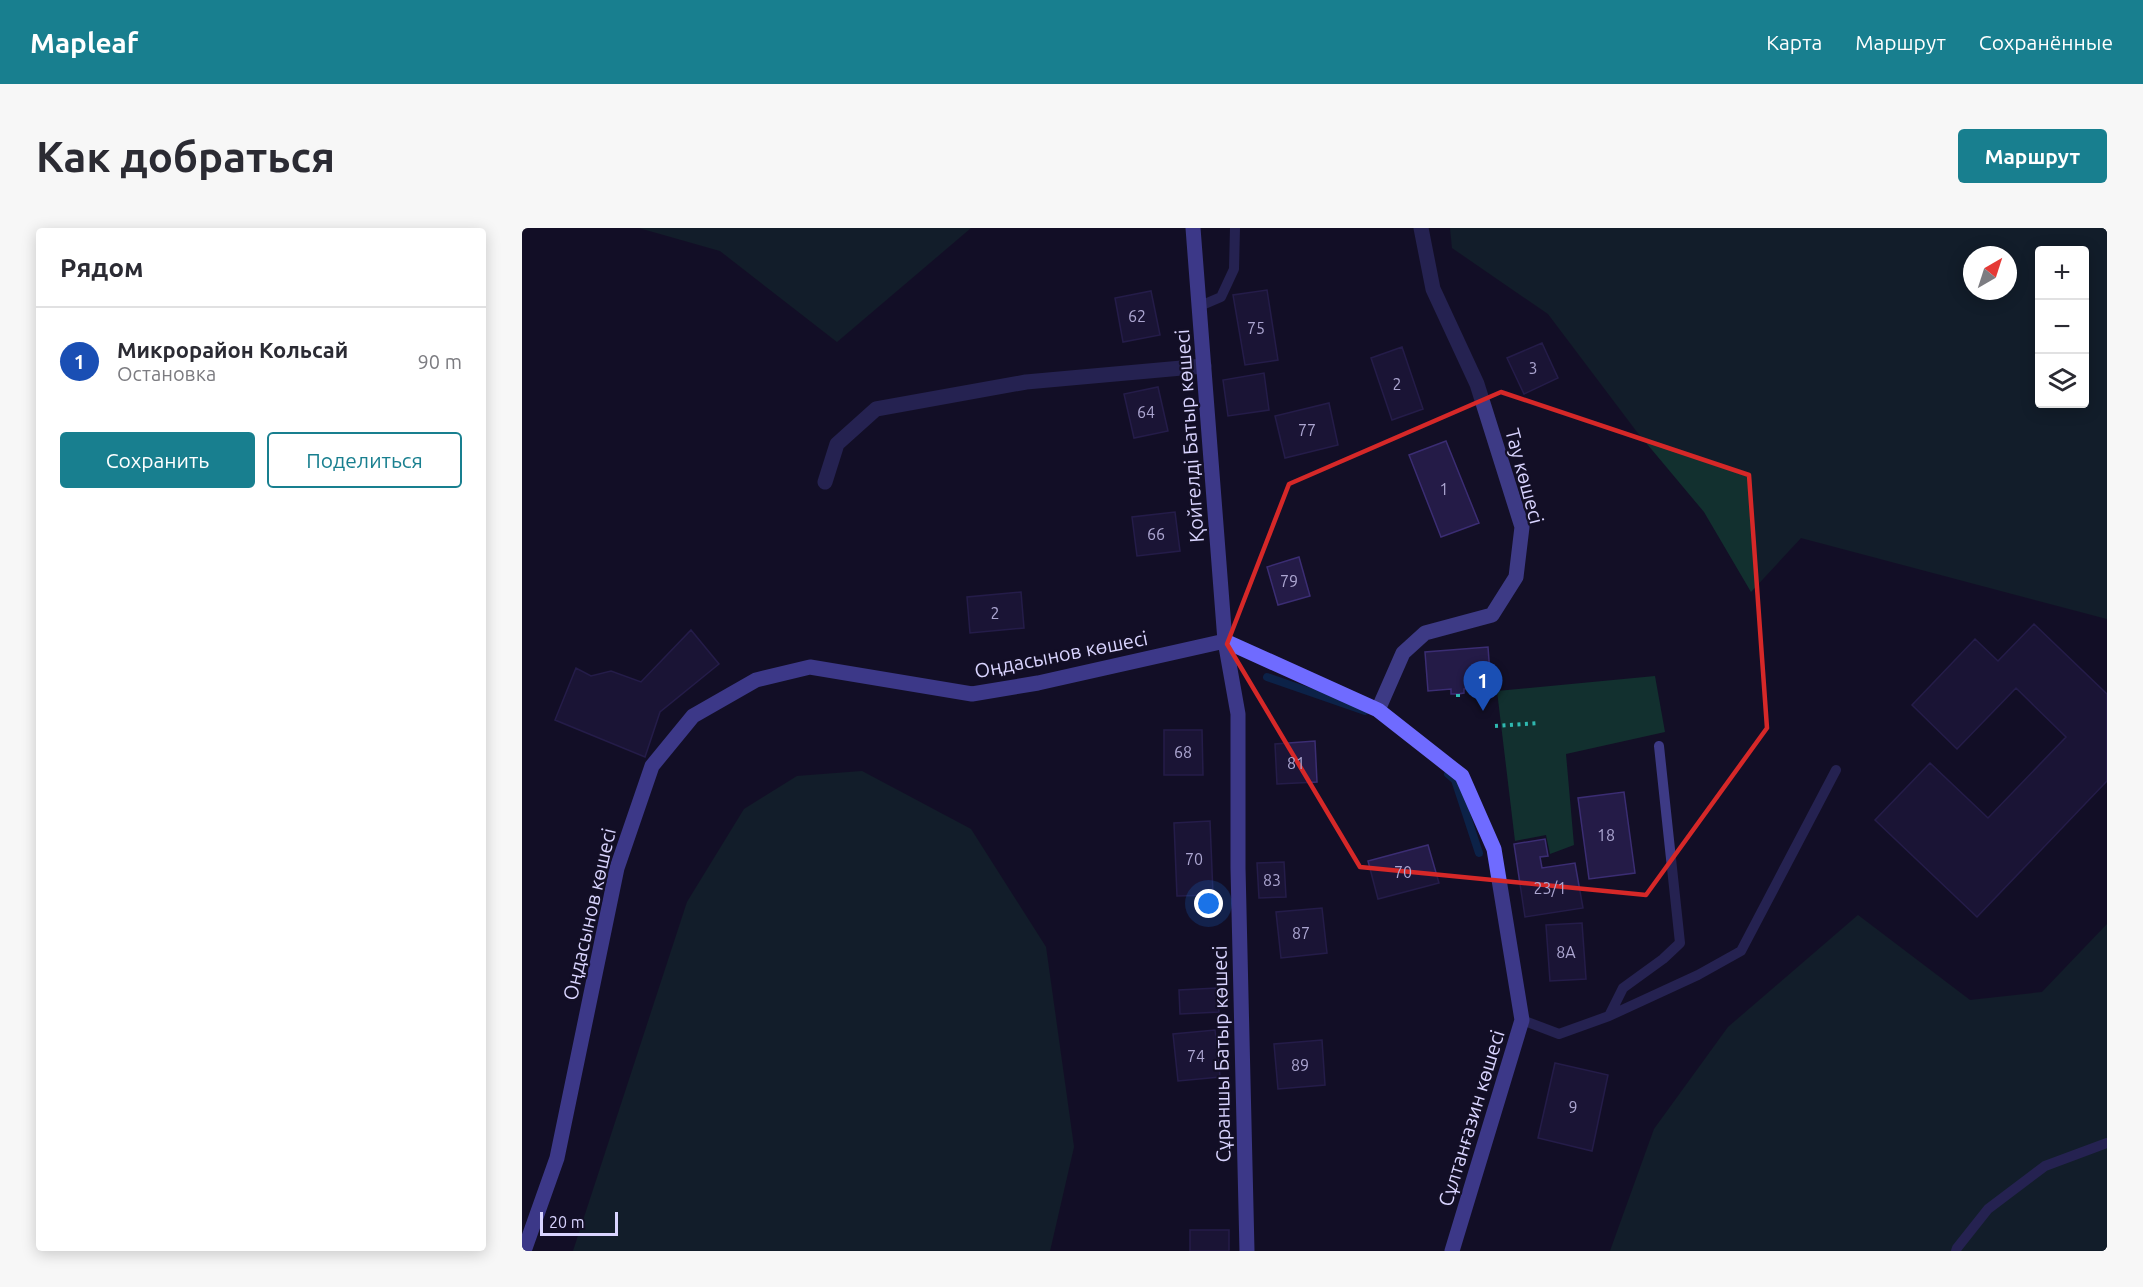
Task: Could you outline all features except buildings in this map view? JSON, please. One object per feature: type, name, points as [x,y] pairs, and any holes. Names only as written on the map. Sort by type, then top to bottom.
[{"type":"street","name":"Қойгелді Батыр көшесі","points":[[1193,228],[1225,641]]},
{"type":"street","name":"Тау көшесі","points":[[1378,710],[1403,653],[1425,633],[1492,615],[1516,577],[1521,527],[1477,384],[1433,289],[1421,228]]},
{"type":"street","points":[[825,482],[837,444],[876,409],[1026,382],[1204,366]]},
{"type":"street","name":"Сұлтанғазин көшесі","points":[[1225,641],[1378,710],[1462,776],[1494,849],[1522,1020],[1452,1251]]},
{"type":"street","name":"Оңдасынов көшесі","points":[[524,1251],[557,1158],[617,868],[652,766],[693,716],[756,680],[810,667],[972,694],[1038,683],[1225,641]]},
{"type":"street","name":"Сұраншы Батыр көшесі","points":[[1225,641],[1238,714],[1238,868],[1247,1251]]},
{"type":"lane","points":[[1200,306],[1221,297],[1234,268],[1235,228]]},
{"type":"lane","points":[[1609,1016],[1623,988],[1663,959],[1680,943],[1659,746]]},
{"type":"lane","points":[[1522,1020],[1559,1034],[1609,1016],[1698,975],[1741,951],[1836,770]]},
{"type":"lane","points":[[1956,1251],[1956,1248],[1988,1209],[2045,1166],[2107,1143]]},
{"type":"path","points":[[1495,726],[1539,723]]},
{"type":"highlighted area","points":[[1501,392],[1749,475],[1767,728],[1646,895],[1360,867],[1227,644],[1289,484]]},
{"type":"green space","points":[[639,228],[971,228],[837,342],[720,251]]},
{"type":"green space","points":[[1450,228],[2107,228],[2107,619],[1801,538],[1751,592],[1704,512],[1637,432],[1548,314],[1452,248]]},
{"type":"green space","points":[[1655,676],[1665,732],[1566,754],[1574,845],[1550,854],[1546,835],[1515,841],[1497,691]]},
{"type":"green space","points":[[862,771],[971,829],[1046,947],[1074,1147],[1050,1251],[573,1251],[687,902],[744,809],[797,776]]},
{"type":"green space","points":[[1858,915],[1970,1000],[2042,992],[2107,924],[2107,1251],[1610,1251],[1654,1129],[1728,1027]]},
{"type":"waterway","points":[[1267,677],[1365,711]]},
{"type":"waterway","points":[[1448,774],[1455,780],[1479,853]]},
{"type":"place","name":"Микрорайон Кольсай","points":[[1483,711]]}]
